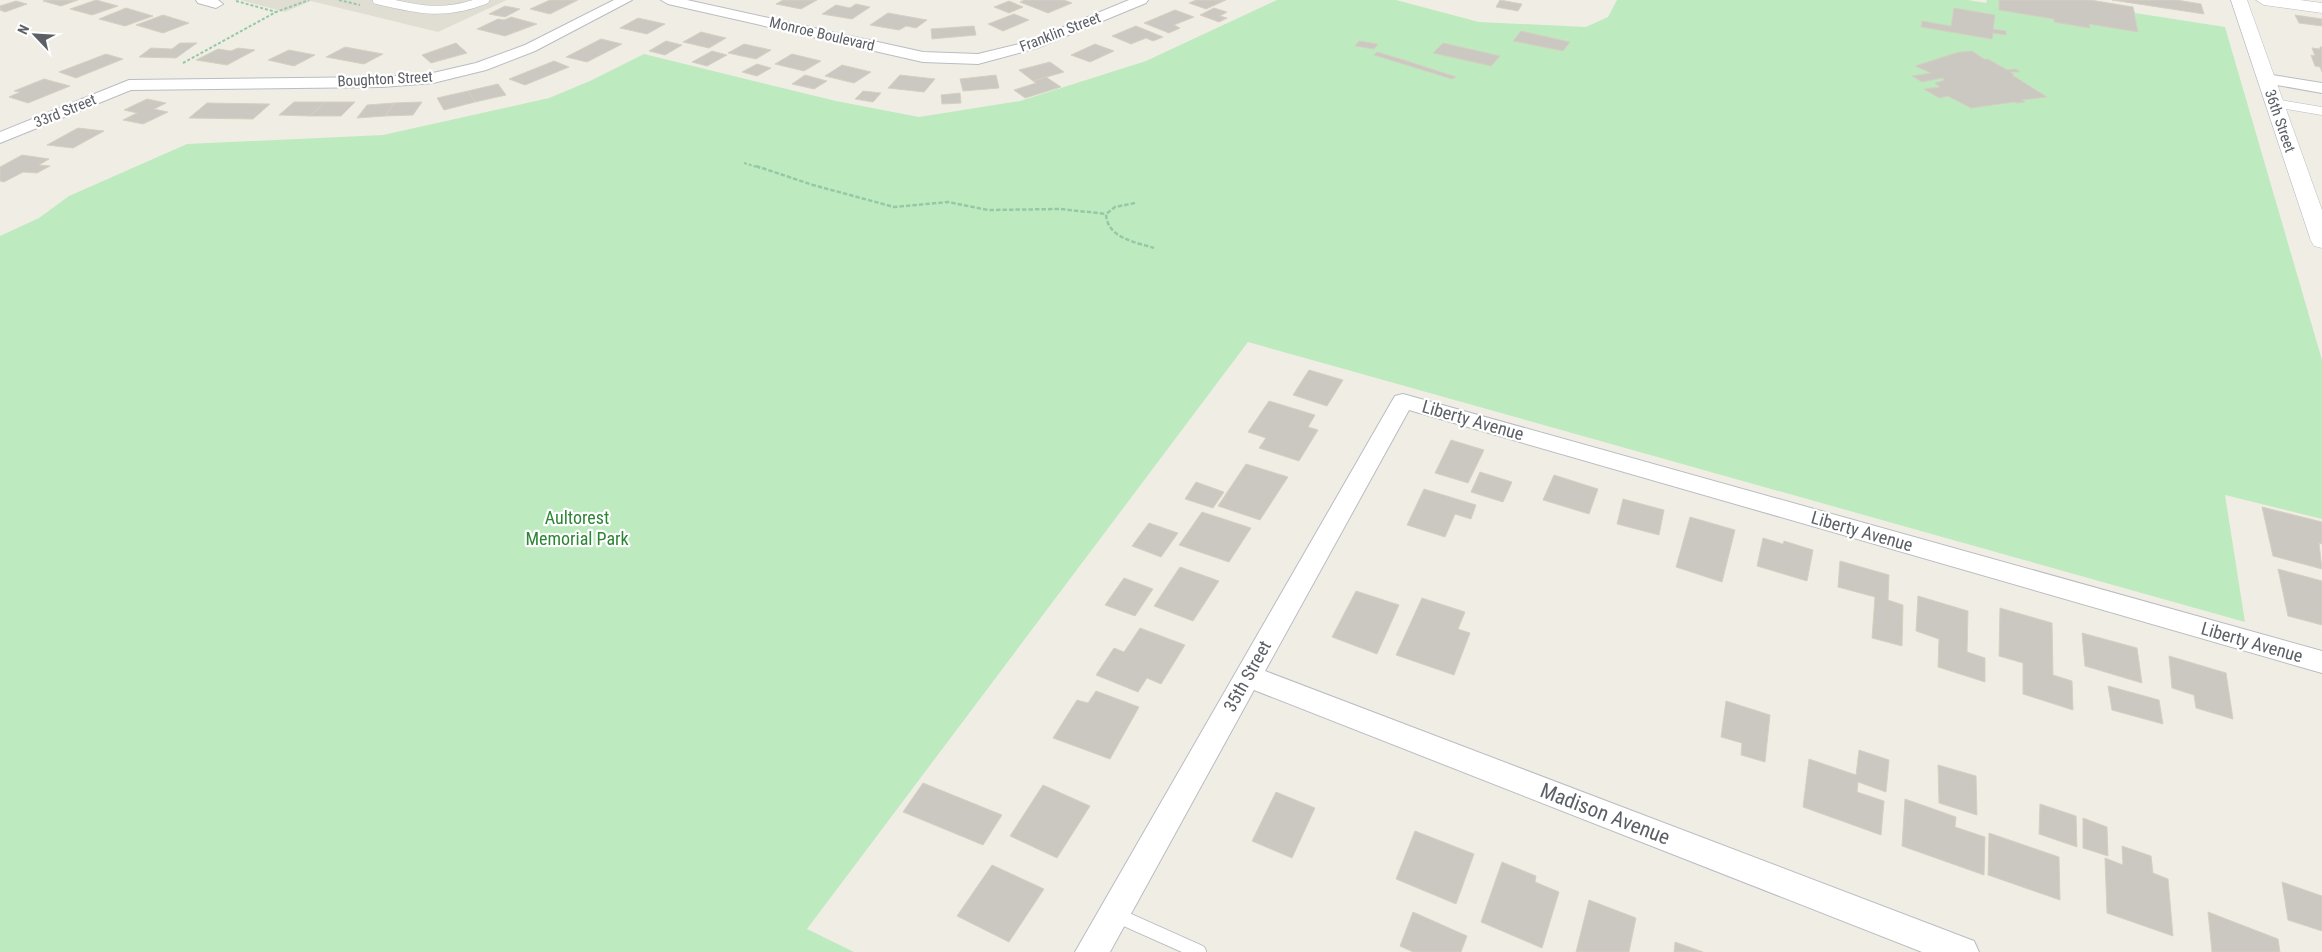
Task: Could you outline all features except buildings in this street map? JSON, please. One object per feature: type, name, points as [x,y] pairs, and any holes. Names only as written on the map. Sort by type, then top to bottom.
[{"type":"main road","name":"36th Street","points":[[2239,0],[2274,103],[2316,206],[2322,241]]},
{"type":"main road","points":[[2264,0],[2322,8]]},
{"type":"street","name":"Boughton Street","points":[[130,85],[382,82],[433,78],[505,59],[625,0]]},
{"type":"street","name":"Monroe Boulevard","points":[[668,0],[922,57],[978,58]]},
{"type":"street","name":"Franklin Street","points":[[978,58],[1032,46],[1141,0]]},
{"type":"street","points":[[2266,79],[2322,88]]},
{"type":"street","name":"33rd Street","points":[[0,138],[130,85]]},
{"type":"street","name":"Liberty Avenue","points":[[1403,400],[2322,662]]},
{"type":"street","name":"35th Street","points":[[1092,952],[1403,400]]},
{"type":"street","name":"Madison Avenue","points":[[1247,676],[1962,952]]},
{"type":"lane","points":[[376,0],[444,13],[465,9],[486,0]]},
{"type":"lane","points":[[2274,103],[2322,111]]},
{"type":"lane","points":[[1114,914],[1199,952]]},
{"type":"path","points":[[206,1],[233,0],[276,12]]},
{"type":"path","points":[[176,67],[276,12],[308,0]]},
{"type":"path","points":[[744,163],[794,177],[813,185],[894,207],[948,202],[988,210],[1060,209],[1106,214],[1116,207],[1135,203]]},
{"type":"path","points":[[1106,214],[1108,225],[1117,235],[1154,248]]},
{"type":"shaded area","points":[[240,0],[507,0],[438,32],[311,1],[285,12]]},
{"type":"green space","name":"Aultorest Memorial Park","points":[[1277,0],[1396,0],[1479,22],[1586,27],[1608,17],[1617,0],[1968,0],[1986,3],[1987,0],[2090,0],[2133,7],[2135,13],[2225,27],[2322,360],[2322,519],[2225,495],[2245,622],[1248,342],[807,929],[854,952],[0,952],[0,236],[39,218],[69,196],[187,144],[383,135],[549,98],[590,81],[644,54],[836,101],[919,117],[1020,101],[1146,61]]}]
